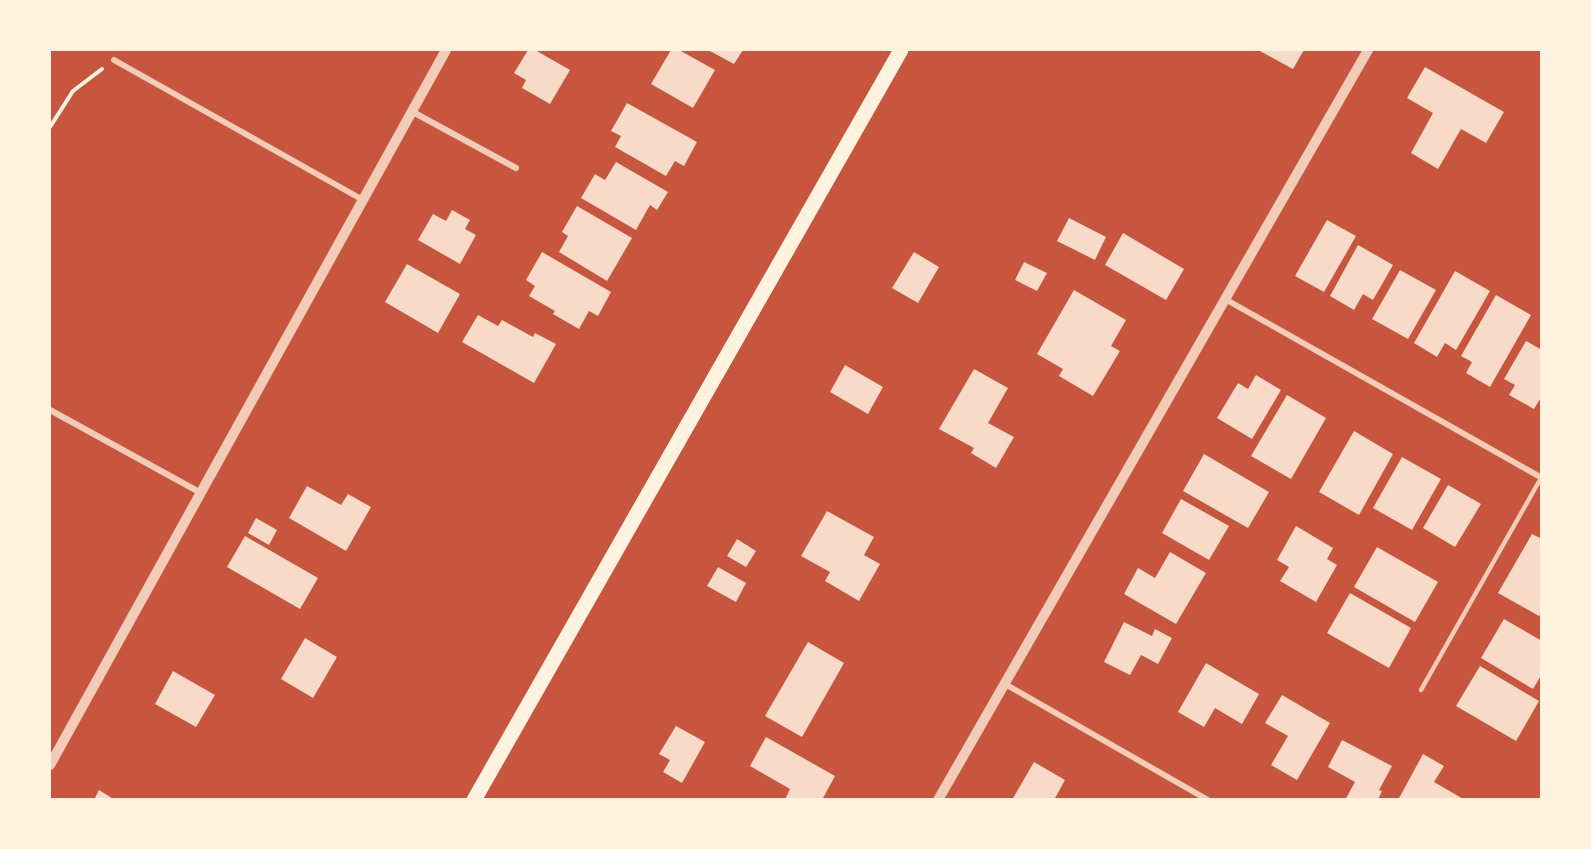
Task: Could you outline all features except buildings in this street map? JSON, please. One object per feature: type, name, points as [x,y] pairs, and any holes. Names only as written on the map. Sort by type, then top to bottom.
[{"type":"main road","points":[[474,800],[901,50]]},
{"type":"street","points":[[50,765],[446,50]]},
{"type":"street","points":[[938,800],[1368,50]]},
{"type":"street","points":[[114,60],[363,200]]},
{"type":"street","points":[[411,111],[516,168]]},
{"type":"street","points":[[1225,298],[1541,478]]},
{"type":"street","points":[[50,410],[201,493]]},
{"type":"street","points":[[1005,684],[1208,800]]},
{"type":"lane","points":[[1421,690],[1541,478]]},
{"type":"path","points":[[50,128],[73,91],[114,60]]}]
